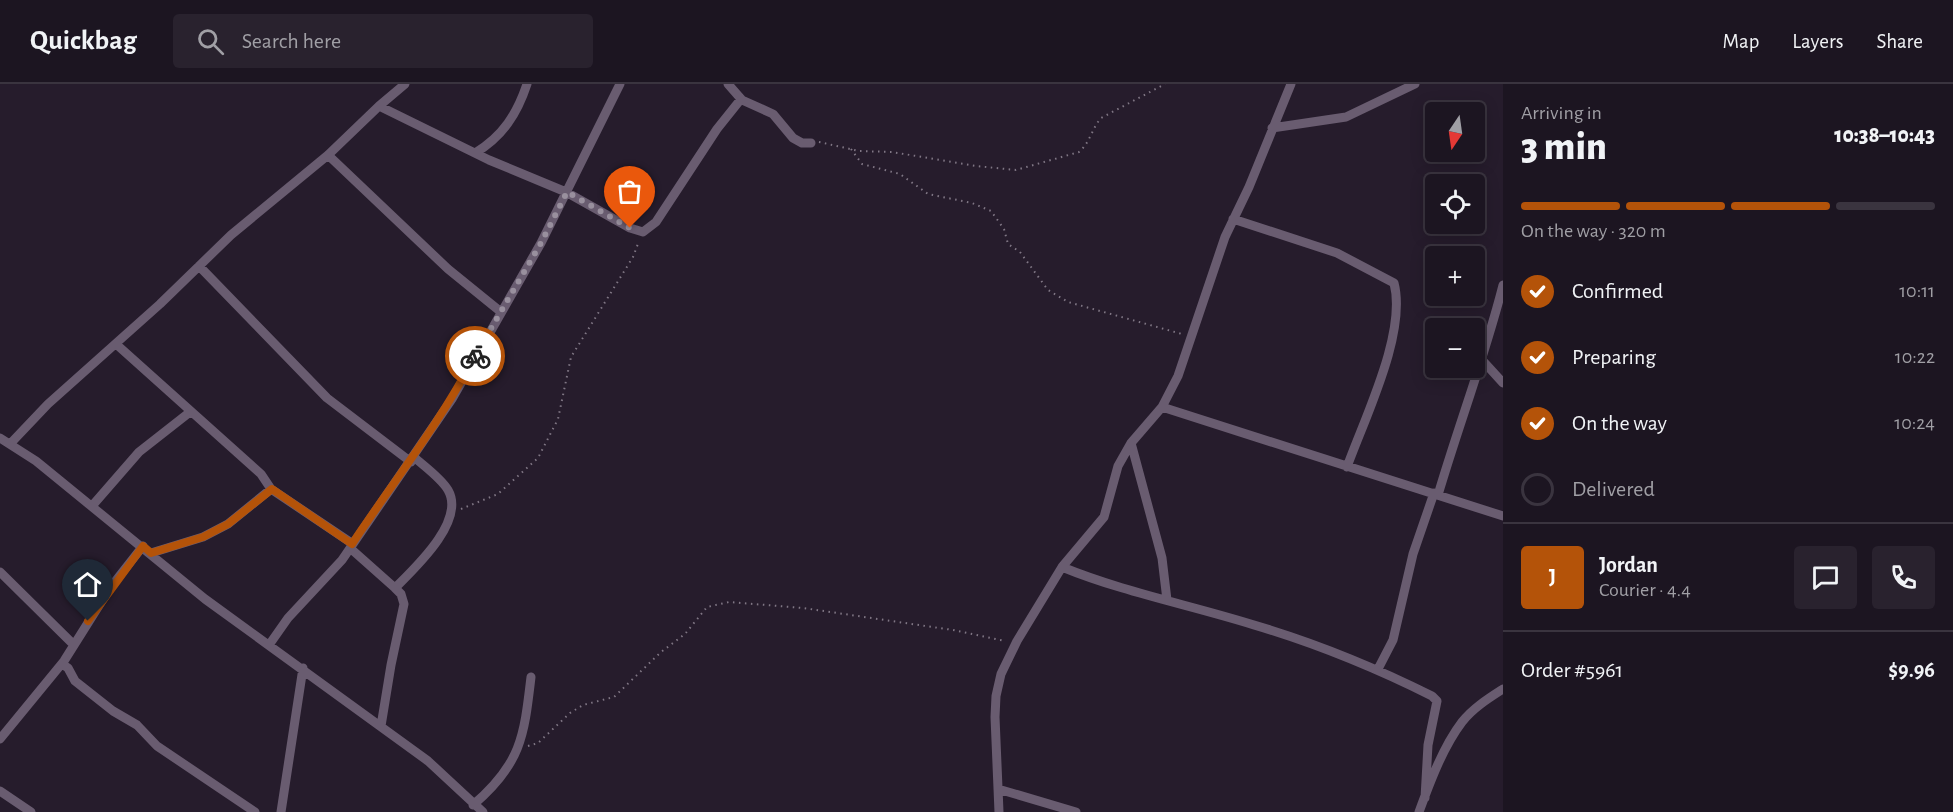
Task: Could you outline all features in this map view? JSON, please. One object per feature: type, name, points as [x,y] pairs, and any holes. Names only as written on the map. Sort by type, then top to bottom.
[{"type":"street","points":[[10,444],[48,404],[116,344],[231,235],[328,155],[405,84]]},
{"type":"street","points":[[475,153],[489,145],[511,122],[527,84]]},
{"type":"street","points":[[269,645],[288,618],[317,590],[351,546],[452,399],[567,192],[620,84]]},
{"type":"street","points":[[728,84],[741,99],[773,114],[793,138],[802,143],[811,142]]},
{"type":"street","points":[[999,812],[996,696],[1001,674],[1017,641],[1062,567],[1104,517],[1118,466],[1131,443],[1162,407],[1178,376],[1190,336],[1233,219],[1249,187],[1291,84]]},
{"type":"street","points":[[1272,128],[1346,117],[1415,84]]},
{"type":"street","points":[[379,106],[475,153],[567,192],[630,228],[643,232],[656,222],[717,129],[741,99]]},
{"type":"street","points":[[328,155],[448,269],[501,312]]},
{"type":"street","points":[[1233,219],[1337,253],[1394,283],[1398,314],[1392,347],[1347,467]]},
{"type":"street","points":[[199,266],[327,398],[412,459],[448,489],[453,501],[448,526],[420,563],[395,588]]},
{"type":"street","points":[[1485,353],[1503,285]]},
{"type":"street","points":[[116,344],[261,474],[272,489],[351,546],[401,594],[404,604],[381,726]]},
{"type":"street","points":[[1485,363],[1503,382]]},
{"type":"street","points":[[1378,669],[1393,640],[1413,554],[1477,378]]},
{"type":"street","points":[[1162,407],[1503,516]]},
{"type":"street","points":[[92,506],[139,452],[190,412]]},
{"type":"street","points":[[0,438],[36,461],[143,546],[205,599],[428,761],[483,812]]},
{"type":"street","points":[[1131,443],[1162,558],[1167,600]]},
{"type":"street","points":[[151,553],[203,537],[228,524],[272,489]]},
{"type":"street","points":[[0,739],[62,664],[110,588],[143,546]]},
{"type":"street","points":[[1062,567],[1254,624],[1378,669],[1432,696],[1437,701],[1428,745],[1425,798]]},
{"type":"street","points":[[0,572],[74,645]]},
{"type":"street","points":[[62,664],[68,668],[75,681],[113,711],[137,725],[158,746],[255,812]]},
{"type":"street","points":[[281,812],[303,668]]},
{"type":"street","points":[[473,805],[495,784],[519,748],[524,732],[531,677]]},
{"type":"street","points":[[1419,812],[1462,722],[1480,704],[1503,689]]},
{"type":"street","points":[[998,789],[1077,812]]},
{"type":"street","points":[[0,791],[31,812]]},
{"type":"path","points":[[811,142],[1016,170],[1079,152],[1085,147],[1095,125],[1101,118],[1165,84]]},
{"type":"path","points":[[851,149],[862,164],[900,174],[928,194],[972,203],[991,211],[1004,229],[1008,244],[1020,252],[1048,290],[1068,302],[1190,336]]},
{"type":"path","points":[[452,513],[498,494],[538,458],[558,419],[571,357],[633,257],[643,232]]},
{"type":"path","points":[[519,748],[538,743],[570,713],[583,705],[614,697],[661,652],[685,634],[702,611],[718,604],[752,603],[803,608],[1017,641]]},
{"type":"way so far","points":[[475,356],[541,243],[567,192],[630,228]]},
{"type":"route","points":[[88,621],[143,546],[151,553],[203,537],[228,524],[272,489],[352,544],[417,453],[452,399],[475,356]]}]
